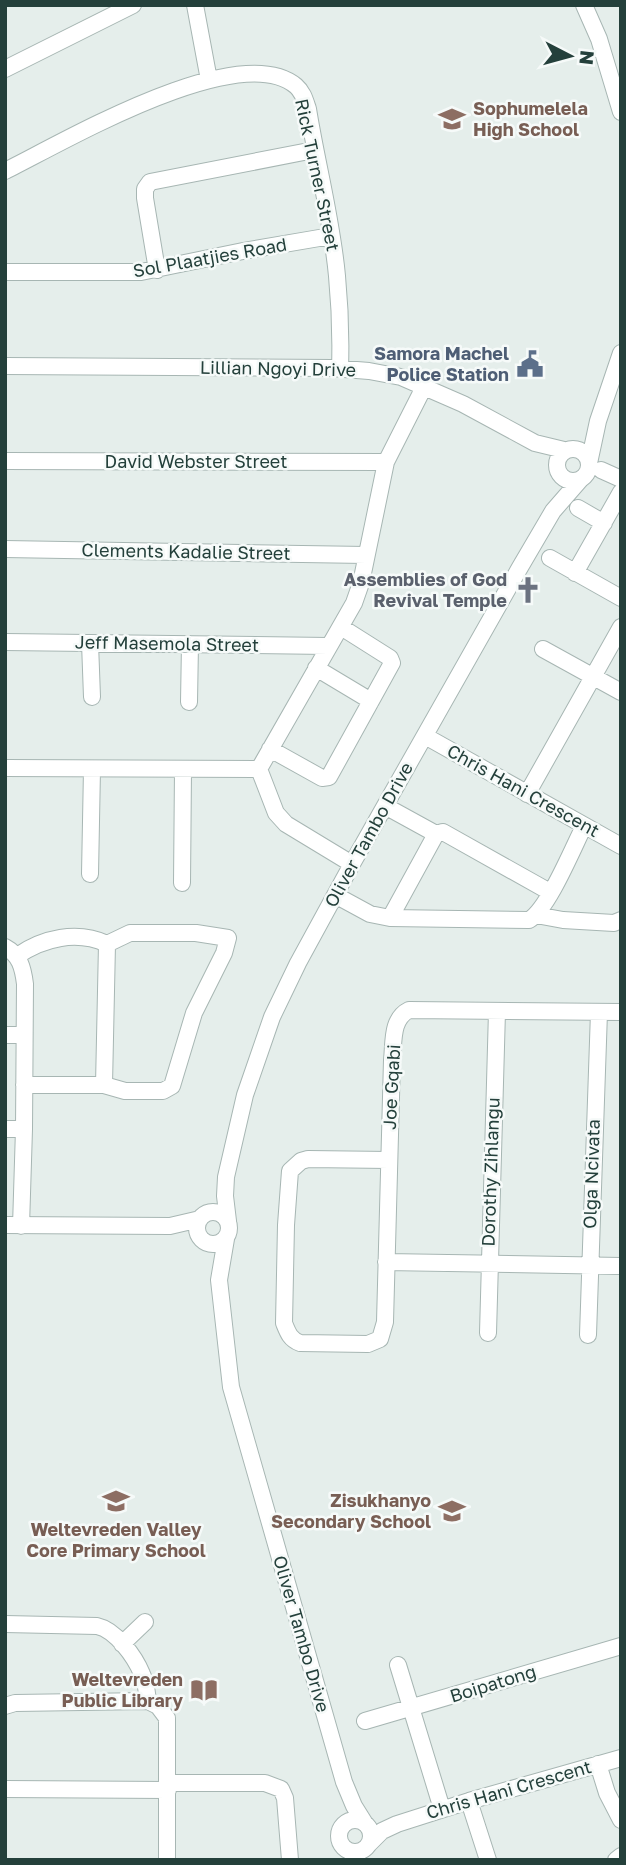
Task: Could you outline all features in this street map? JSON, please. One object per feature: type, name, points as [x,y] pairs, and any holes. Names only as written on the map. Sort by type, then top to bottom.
[{"type":"street","points":[[5,69],[133,5]]},
{"type":"street","points":[[195,5],[209,80]]},
{"type":"street","points":[[584,5],[599,39],[621,112]]},
{"type":"street","name":"Rick Turner Street","points":[[5,171],[135,107],[180,88],[228,75],[264,75],[294,84],[302,92],[308,109],[331,236],[341,323],[340,369]]},
{"type":"street","points":[[157,270],[145,198],[145,189],[150,182],[314,150]]},
{"type":"street","name":"Sol Plaatjies Road","points":[[5,272],[121,274],[157,270],[243,251],[331,236]]},
{"type":"street","points":[[535,443],[568,481],[580,480],[595,466],[598,421],[621,353]]},
{"type":"street","name":"Lillian Ngoyi Drive","points":[[5,366],[340,369],[401,377],[463,404],[535,443]]},
{"type":"street","points":[[352,864],[286,824],[276,813],[259,769],[354,603],[361,583],[386,462],[424,387]]},
{"type":"street","points":[[557,470],[556,461],[567,449],[580,442],[598,421]]},
{"type":"street","points":[[535,443],[583,451],[595,466],[621,479]]},
{"type":"street","name":"David Webster Street","points":[[5,461],[386,462]]},
{"type":"street","name":"Oliver Tambo Drive","points":[[553,511],[557,470]]},
{"type":"street","name":"Oliver Tambo Drive","points":[[228,1222],[226,1177],[245,1095],[272,1017],[352,864],[553,511],[580,480]]},
{"type":"street","points":[[575,573],[621,492]]},
{"type":"street","points":[[578,508],[604,523]]},
{"type":"street","name":"Clements Kadalie Street","points":[[5,549],[366,555]]},
{"type":"street","points":[[550,558],[621,598]]},
{"type":"street","points":[[270,749],[327,778],[392,664],[341,627]]},
{"type":"street","points":[[527,794],[621,627]]},
{"type":"street","name":"Jeff Masemola Street","points":[[5,642],[328,646]]},
{"type":"street","points":[[90,642],[92,697]]},
{"type":"street","points":[[189,702],[190,644]]},
{"type":"street","points":[[543,649],[621,692]]},
{"type":"street","points":[[316,668],[371,701]]},
{"type":"street","name":"Chris Hani Crescent","points":[[425,736],[621,846]]},
{"type":"street","points":[[5,768],[259,769]]},
{"type":"street","points":[[89,873],[92,769]]},
{"type":"street","points":[[182,883],[183,770]]},
{"type":"street","points":[[386,806],[436,834],[443,832],[452,835],[550,892]]},
{"type":"street","points":[[335,895],[370,914],[390,918],[525,921],[536,915],[584,826]]},
{"type":"street","points":[[390,918],[436,834]]},
{"type":"street","points":[[536,915],[612,923],[621,920]]},
{"type":"street","points":[[24,1085],[104,1085],[125,1091],[169,1089],[194,1013],[224,953],[228,938],[196,933],[130,933],[107,944],[86,937],[61,937],[11,952],[23,970],[24,984],[24,1035],[24,1085],[24,1129],[13,1226],[170,1226],[218,1213],[228,1222],[229,1230],[226,1238],[218,1244],[204,1241],[170,1226]]},
{"type":"street","points":[[104,1085],[107,944]]},
{"type":"street","name":"Joe Gqabi","points":[[389,1160],[308,1159],[295,1166],[288,1178],[284,1323],[288,1336],[300,1343],[368,1344],[380,1339],[385,1328],[392,1060],[399,1016],[409,1010],[621,1012]]},
{"type":"street","name":"Dorothy Zihlangu","points":[[488,1333],[496,1011]]},
{"type":"street","name":"Olga Ncivata","points":[[588,1335],[599,1012]]},
{"type":"street","points":[[5,1035],[24,1035]]},
{"type":"street","points":[[5,1129],[24,1129]]},
{"type":"street","name":"Oliver Tambo Drive","points":[[202,1217],[226,1177]]},
{"type":"street","points":[[202,1217],[197,1228],[204,1241]]},
{"type":"street","name":"Oliver Tambo Drive","points":[[219,1280],[226,1238]]},
{"type":"street","name":"Oliver Tambo Drive","points":[[204,1241],[219,1280],[231,1387],[245,1442],[344,1782],[354,1807],[366,1823]]},
{"type":"street","points":[[386,1262],[621,1266]]},
{"type":"street","points":[[122,1644],[145,1622]]},
{"type":"street","points":[[5,1624],[102,1627],[122,1644],[142,1672],[148,1701]]},
{"type":"street","name":"Boipatong","points":[[365,1721],[621,1646]]},
{"type":"street","points":[[398,1665],[442,1809]]},
{"type":"street","points":[[5,1706],[15,1703],[148,1701],[158,1706],[167,1718],[167,1860]]},
{"type":"street","name":"Chris Hani Crescent","points":[[368,1851],[382,1831],[397,1824],[621,1758]]},
{"type":"street","points":[[598,1764],[607,1793],[621,1820]]},
{"type":"street","name":"Oliver Tambo Drive","points":[[341,1827],[344,1782]]},
{"type":"street","points":[[5,1789],[265,1783],[281,1788],[285,1798],[290,1860]]},
{"type":"street","points":[[469,1801],[488,1860]]},
{"type":"street","points":[[351,1820],[366,1823],[371,1838],[368,1851],[353,1852],[350,1855],[339,1840],[341,1827],[351,1820]]},
{"type":"street","name":"Chris Hani Crescent","points":[[366,1823],[397,1824]]},
{"type":"street","points":[[616,1860],[621,1856]]},
{"type":"place","name":"Sophumelela High School","points":[[452,119]]},
{"type":"place","name":"Samora Machel Police Station","points":[[530,364]]},
{"type":"place","name":"Assemblies of God Revival Temple","points":[[528,590]]},
{"type":"place","name":"Weltevreden Valley Core Primary School","points":[[116,1501]]},
{"type":"place","name":"Zisukhanyo Secondary School","points":[[452,1511]]},
{"type":"place","name":"Weltevreden Public Library","points":[[204,1690]]}]
